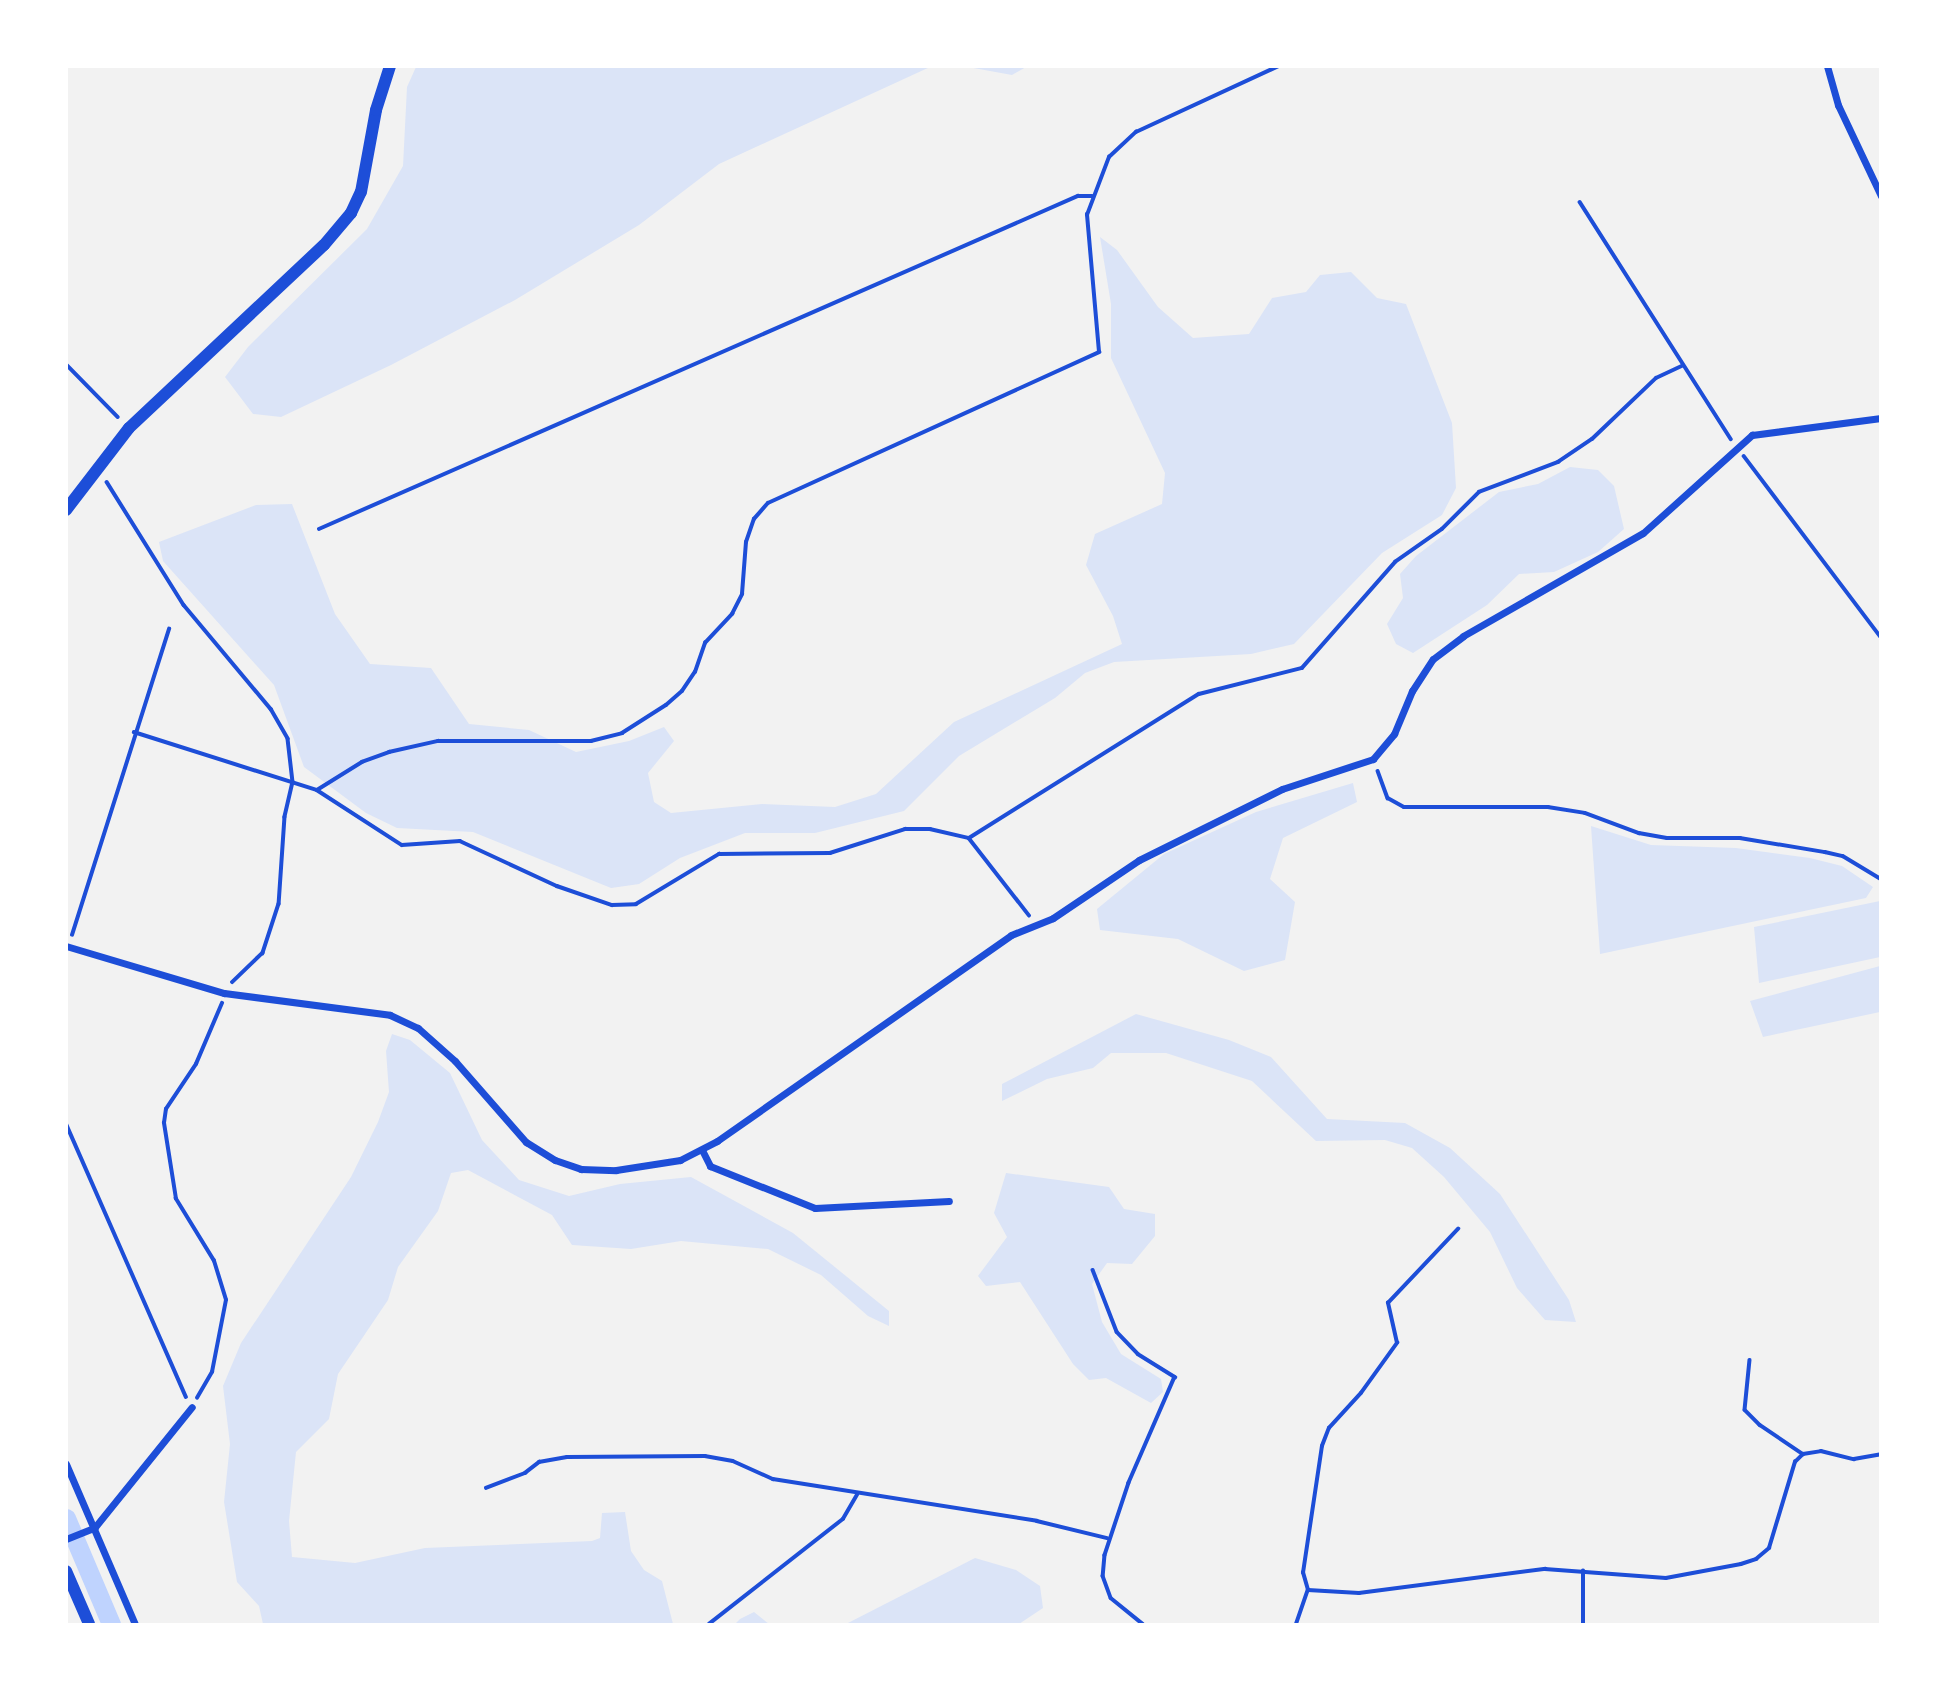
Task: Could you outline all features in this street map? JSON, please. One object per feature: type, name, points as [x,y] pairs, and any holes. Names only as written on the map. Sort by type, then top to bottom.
[{"type":"street","points":[[66,510],[90,474],[129,428],[324,245],[351,214],[361,192],[376,110],[390,66]]},
{"type":"street","points":[[1827,66],[1838,105],[1881,195]]},
{"type":"street","points":[[68,946],[224,993],[390,1015],[418,1028],[455,1061],[526,1142],[555,1160],[581,1168],[616,1170],[667,1163],[702,1150],[1034,922],[1053,918],[1139,860],[1241,807],[1373,759],[1394,734],[1412,691],[1433,659],[1463,636],[1643,533],[1737,446],[1772,429],[1881,418]]},
{"type":"street","points":[[702,1150],[710,1166],[815,1208],[949,1200]]},
{"type":"street","points":[[66,1539],[93,1528],[192,1407]]},
{"type":"street","points":[[66,1464],[135,1625]]},
{"type":"street","points":[[66,1571],[89,1625]]},
{"type":"path","points":[[317,790],[362,762],[389,752],[439,741],[608,738],[666,705],[695,672],[705,643],[732,614],[742,594],[746,542],[754,519],[768,502],[1099,352],[1087,215],[1091,196],[1110,157],[1136,132],[1279,66]]},
{"type":"path","points":[[319,529],[1078,196],[1091,196]]},
{"type":"path","points":[[1580,202],[1682,366],[1737,446],[1881,637]]},
{"type":"path","points":[[66,364],[129,428]]},
{"type":"path","points":[[969,838],[1199,694],[1302,668],[1395,562],[1443,528],[1479,492],[1558,462],[1592,439],[1656,378],[1682,366]]},
{"type":"path","points":[[90,474],[112,484],[148,552],[184,605],[271,709],[288,739],[293,782],[285,817],[279,904],[263,953],[224,993],[206,1045],[166,1109],[164,1123],[176,1199],[214,1261],[226,1300],[212,1372],[192,1407]]},
{"type":"path","points":[[68,946],[169,629]]},
{"type":"path","points":[[134,732],[317,790],[402,845],[460,841],[557,886],[625,907],[719,853],[830,853],[905,829],[930,829],[969,838],[1034,922]]},
{"type":"path","points":[[1373,759],[1388,798],[1404,807],[1548,807],[1585,813],[1639,834],[1667,838],[1740,838],[1825,852],[1843,856],[1881,879]]},
{"type":"path","points":[[66,1123],[192,1407]]},
{"type":"path","points":[[1296,1625],[1308,1590],[1303,1573],[1329,1428],[1361,1393],[1396,1343],[1388,1303],[1458,1229]]},
{"type":"path","points":[[1093,1270],[1117,1332],[1138,1354],[1175,1377],[1107,1538],[1103,1576],[1111,1598],[1143,1625]]},
{"type":"path","points":[[1750,1360],[1745,1410],[1802,1454]]},
{"type":"path","points":[[1308,1590],[1359,1593],[1497,1572],[1583,1570],[1666,1578],[1756,1559],[1769,1548],[1795,1462],[1802,1454],[1821,1451],[1854,1459],[1881,1454]]},
{"type":"path","points":[[486,1488],[525,1473],[539,1462],[567,1457],[705,1456],[733,1461],[773,1479],[857,1495],[1037,1521],[1107,1538]]},
{"type":"path","points":[[709,1625],[843,1519],[857,1495]]},
{"type":"path","points":[[1583,1570],[1583,1625]]},
{"type":"shaded area","points":[[416,66],[930,67],[719,164],[639,225],[515,300],[391,365],[281,417],[253,414],[225,377],[248,347],[367,229],[403,166],[407,87]]},
{"type":"shaded area","points":[[968,67],[1026,67],[1012,75]]},
{"type":"shaded area","points":[[1100,237],[1117,250],[1158,307],[1193,338],[1249,334],[1272,298],[1306,292],[1320,275],[1351,272],[1377,298],[1406,304],[1452,423],[1456,488],[1442,515],[1382,553],[1294,644],[1251,654],[1114,662],[1085,673],[1055,698],[959,756],[904,811],[815,833],[745,833],[680,858],[639,884],[611,888],[473,832],[397,828],[366,813],[304,767],[274,685],[163,561],[159,542],[256,505],[292,504],[335,614],[370,664],[431,668],[469,724],[529,730],[576,752],[629,741],[664,727],[674,741],[648,773],[654,802],[671,813],[762,804],[835,807],[876,794],[954,722],[1122,644],[1113,616],[1086,565],[1095,534],[1162,504],[1165,473],[1111,358],[1111,304]]},
{"type":"shaded area","points":[[1570,467],[1598,470],[1614,486],[1624,529],[1598,552],[1554,572],[1519,574],[1487,605],[1413,653],[1396,644],[1387,624],[1403,598],[1400,574],[1416,556],[1499,492],[1538,484]]},
{"type":"shaded area","points":[[1353,783],[1357,802],[1283,838],[1270,879],[1295,902],[1285,960],[1244,971],[1178,939],[1100,930],[1097,909],[1164,854],[1256,812]]},
{"type":"shaded area","points":[[1591,826],[1651,845],[1736,848],[1810,858],[1842,866],[1873,887],[1866,898],[1600,954]]},
{"type":"shaded area","points":[[1880,901],[1880,957],[1759,983],[1754,927]]},
{"type":"shaded area","points":[[1880,966],[1880,1012],[1763,1037],[1750,1001]]},
{"type":"shaded area","points":[[1136,1014],[1229,1040],[1271,1057],[1327,1119],[1405,1123],[1450,1148],[1500,1194],[1569,1300],[1576,1322],[1545,1320],[1517,1288],[1490,1232],[1444,1177],[1412,1148],[1385,1140],[1316,1141],[1252,1081],[1166,1053],[1111,1053],[1093,1068],[1047,1079],[1002,1101],[1002,1084]]},
{"type":"shaded area","points":[[392,1034],[410,1040],[450,1073],[482,1140],[519,1180],[569,1196],[620,1184],[691,1177],[793,1233],[889,1311],[889,1326],[868,1316],[821,1275],[768,1249],[681,1241],[631,1249],[572,1245],[552,1215],[468,1170],[451,1173],[438,1211],[398,1267],[388,1300],[338,1374],[329,1419],[296,1452],[289,1521],[292,1557],[355,1563],[425,1548],[592,1541],[600,1538],[602,1513],[625,1512],[631,1551],[644,1570],[662,1581],[673,1624],[263,1624],[259,1606],[237,1582],[224,1502],[230,1444],[223,1386],[241,1343],[351,1177],[378,1122],[389,1092],[386,1051]]},
{"type":"shaded area","points":[[1006,1173],[1109,1187],[1124,1209],[1155,1214],[1155,1236],[1132,1264],[1107,1263],[1092,1284],[1102,1322],[1121,1354],[1161,1379],[1163,1392],[1151,1403],[1106,1378],[1089,1380],[1073,1364],[1020,1282],[986,1286],[978,1276],[1007,1237],[994,1213]]},
{"type":"shaded area","points":[[975,1558],[1016,1570],[1040,1586],[1043,1608],[1019,1624],[846,1624]]},
{"type":"shaded area","points":[[754,1612],[769,1624],[735,1624],[740,1619]]},
{"type":"waterway","points":[[66,1518],[111,1624]]}]
